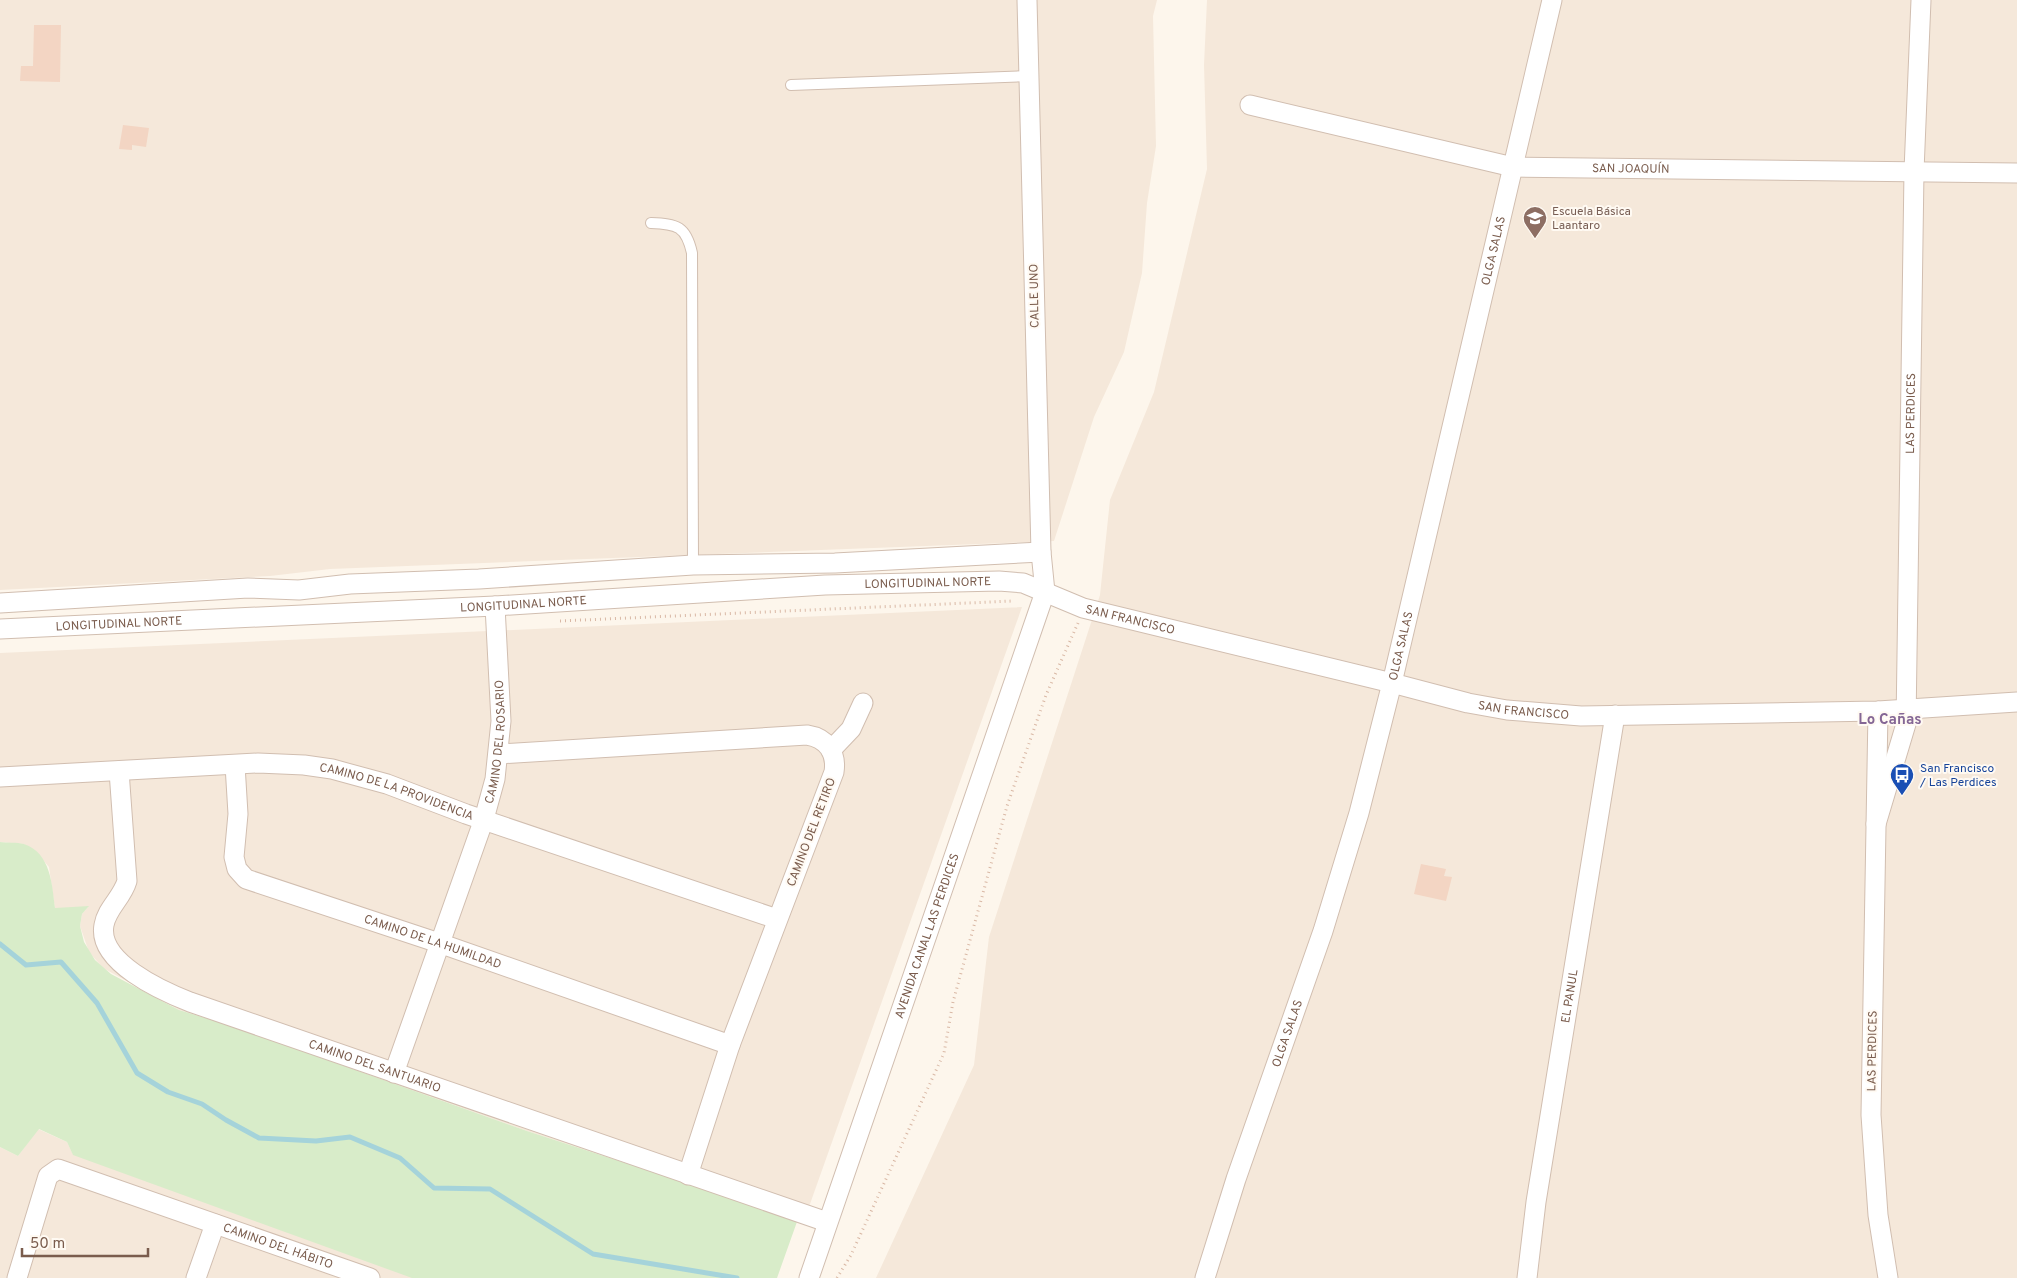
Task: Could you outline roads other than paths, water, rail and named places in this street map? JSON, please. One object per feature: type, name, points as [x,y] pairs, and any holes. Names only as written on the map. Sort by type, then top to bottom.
[{"type":"street","name":"CALLE UNO","points":[[1027,0],[1041,552],[1045,592]]},
{"type":"street","name":"OLGA SALAS","points":[[1205,1278],[1236,1179],[1304,990],[1340,880],[1392,683],[1552,0]]},
{"type":"street","name":"LAS PERDICES","points":[[1876,824],[1906,724],[1914,171],[1921,0]]},
{"type":"street","name":"SAN JOAQUÍN","points":[[1250,106],[1513,167],[2017,173]]},
{"type":"street","name":"LONGITUDINAL NORTE","points":[[0,602],[248,588],[299,590],[350,584],[479,579],[693,565],[835,563],[1041,552]]},
{"type":"street","name":"LONGITUDINAL NORTE","points":[[0,629],[495,606],[825,585],[999,581],[1023,583],[1045,592]]},
{"type":"street","name":"SAN FRANCISCO","points":[[1045,592],[1083,608],[1439,696],[1507,710],[1581,716],[1878,711],[2017,702]]},
{"type":"street","name":"AVENIDA CANAL LAS PERDICES","points":[[808,1278],[1045,592]]},
{"type":"street","name":"CAMINO DEL ROSARIO","points":[[394,1072],[484,819],[495,779],[501,721],[495,606]]},
{"type":"street","points":[[499,754],[807,735],[821,740],[831,750],[851,729],[863,703]]},
{"type":"street","name":"LAS PERDICES","points":[[1878,711],[1872,1146],[1878,1215],[1888,1278]]},
{"type":"street","name":"EL PANUL","points":[[1527,1278],[1536,1202],[1615,715]]},
{"type":"street","name":"CAMINO DEL RETIRO","points":[[688,1175],[730,1045],[834,772],[835,765],[831,750]]},
{"type":"street","name":"CAMINO DE LA PROVIDENCIA","points":[[0,777],[281,763],[332,769],[387,784],[777,919]]},
{"type":"street","name":"CAMINO DE LA HUMILDAD","points":[[235,765],[238,814],[234,857],[240,874],[253,882],[439,943],[730,1045]]},
{"type":"street","name":"CAMINO DEL SANTUARIO","points":[[119,771],[127,881],[120,898],[109,912],[104,927],[105,942],[114,956],[148,982],[190,1002],[827,1222]]},
{"type":"street","name":"CAMINO DEL HÁBITO","points":[[17,1278],[48,1176],[58,1169],[370,1278]]},
{"type":"street","name":"CAMINO DEL HÁBITO","points":[[196,1278],[215,1224]]},
{"type":"lane","points":[[791,85],[1029,76]]},
{"type":"lane","points":[[651,223],[668,224],[682,228],[689,239],[692,253],[693,565]]},
{"type":"waterway","points":[[0,944],[26,965],[61,962],[97,1003],[137,1073],[168,1092],[202,1104],[259,1138],[316,1141],[350,1137],[400,1158],[434,1188],[490,1189],[593,1254],[737,1278]]},
{"type":"place","name":"Escuela Básica Laantaro","points":[[1535,239]]},
{"type":"place","name":"San Francisco / Las Perdices","points":[[1902,796]]},
{"type":"district","name":"Lo Cañas","points":[[1890,719]]}]
